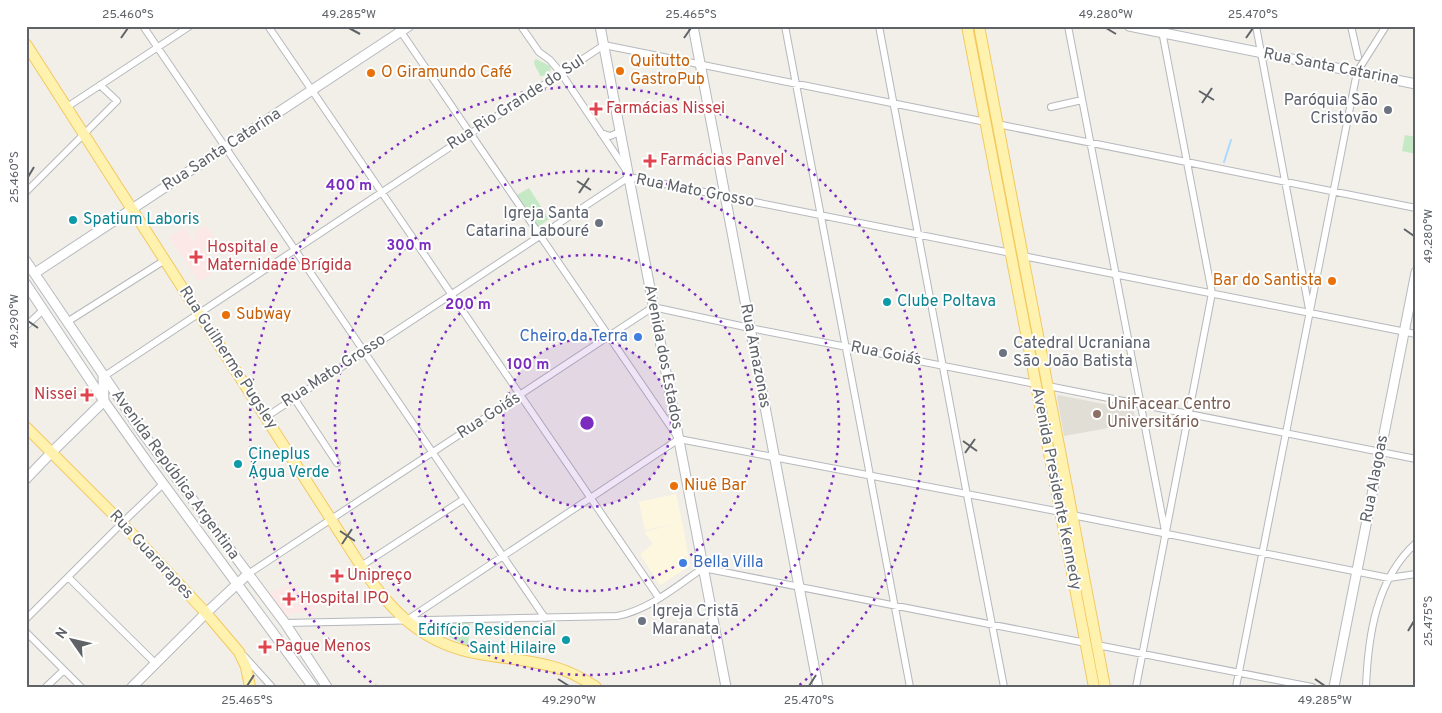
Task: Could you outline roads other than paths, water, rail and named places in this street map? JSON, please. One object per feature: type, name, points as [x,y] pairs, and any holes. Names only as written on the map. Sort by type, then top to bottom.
[{"type":"main road","name":"Avenida Presidente Kennedy","points":[[967,26],[1061,512],[1073,548],[1097,645],[1105,687]]},
{"type":"main road","name":"Avenida Presidente Kennedy","points":[[979,26],[1072,516],[1073,548],[1094,687]]},
{"type":"main road","name":"Rua Guilherme Pugsley","points":[[26,44],[360,566],[382,596],[406,620],[434,638],[456,649],[552,665],[578,675],[596,687]]},
{"type":"main road","points":[[1024,319],[1035,321]]},
{"type":"main road","name":"Rua Guararapes","points":[[26,426],[122,523],[206,612],[240,652]]},
{"type":"main road","points":[[240,652],[246,668],[249,685]]},
{"type":"street","points":[[143,26],[545,618]]},
{"type":"street","points":[[67,107],[190,26]]},
{"type":"street","points":[[268,26],[659,598]]},
{"type":"street","points":[[521,26],[539,52],[550,60],[561,73],[628,175]]},
{"type":"street","name":"Avenida dos Estados","points":[[600,26],[726,687]]},
{"type":"street","name":"Rua Amazonas","points":[[693,26],[818,687]]},
{"type":"street","points":[[785,26],[910,687]]},
{"type":"street","points":[[879,26],[1004,687]]},
{"type":"street","points":[[1068,26],[1166,534]]},
{"type":"street","name":"Rua Santa Catarina","points":[[1129,26],[1162,30],[1261,53],[1416,84]]},
{"type":"street","points":[[1256,26],[1310,313]]},
{"type":"street","points":[[1351,26],[1358,57]]},
{"type":"street","points":[[1236,687],[1357,72],[1386,26]]},
{"type":"street","points":[[402,28],[470,133],[678,439]]},
{"type":"street","name":"Rua Santa Catarina","points":[[35,273],[312,90],[402,28]]},
{"type":"street","points":[[1136,687],[1212,293],[1162,30]]},
{"type":"street","points":[[604,45],[986,122]]},
{"type":"street","name":"Rua Rio Grande do Sul","points":[[103,377],[604,45]]},
{"type":"street","points":[[26,192],[117,101],[100,85]]},
{"type":"street","points":[[1051,107],[1082,100]]},
{"type":"street","points":[[998,124],[1416,208]]},
{"type":"street","points":[[600,132],[610,136],[620,132]]},
{"type":"street","name":"Rua Mato Grosso","points":[[266,417],[540,236],[628,175],[821,216],[1011,253]]},
{"type":"street","points":[[1023,256],[1416,334]]},
{"type":"street","points":[[67,322],[165,260]]},
{"type":"street","name":"Avenida República Argentina","points":[[26,261],[103,377],[171,473],[285,623],[327,687]]},
{"type":"street","name":"Rua Alagoas","points":[[1334,687],[1416,272]]},
{"type":"street","name":"Avenida República Argentina","points":[[26,284],[104,401],[163,484],[313,687]]},
{"type":"street","name":"Rua Goiás","points":[[248,574],[653,307],[1036,384]]},
{"type":"street","points":[[26,326],[43,310]]},
{"type":"street","points":[[26,479],[104,401],[103,377]]},
{"type":"street","points":[[1048,386],[1416,459]]},
{"type":"street","points":[[294,398],[337,463]]},
{"type":"street","points":[[406,620],[678,439],[1061,512]]},
{"type":"street","points":[[26,619],[163,484]]},
{"type":"street","points":[[360,566],[464,499]]},
{"type":"street","points":[[1072,516],[1390,578],[1416,574]]},
{"type":"street","points":[[1366,687],[1367,665],[1374,618],[1379,600],[1405,553],[1416,542]]},
{"type":"street","points":[[285,623],[617,616],[633,612],[659,598],[703,568],[1086,643]]},
{"type":"street","points":[[132,687],[206,612],[248,574]]},
{"type":"street","points":[[68,577],[155,663]]},
{"type":"street","points":[[26,632],[81,687]]},
{"type":"street","points":[[1097,645],[1312,687]]},
{"type":"street","name":"Rua Guararapes","points":[[240,652],[272,687]]},
{"type":"street","points":[[46,687],[64,670]]},
{"type":"waterway","points":[[1224,162],[1231,140]]},
{"type":"place","name":"Quitutto GastroPub","points":[[620,71]]},
{"type":"place","name":"O Giramundo Café","points":[[371,73]]},
{"type":"place","name":"Farmácias Nissei","points":[[596,109]]},
{"type":"place","name":"Paróquia São Cristovão","points":[[1388,110]]},
{"type":"place","name":"Farmácias Panvel","points":[[650,161]]},
{"type":"place","name":"Spatium Laboris","points":[[73,220]]},
{"type":"place","name":"Igreja Santa Catarina Labouré","points":[[599,223]]},
{"type":"place","name":"Hospital e Maternidade Brígida","points":[[196,257]]},
{"type":"place","name":"Bar do Santista","points":[[1332,281]]},
{"type":"place","name":"Clube Poltava","points":[[887,302]]},
{"type":"place","name":"Subway","points":[[226,315]]},
{"type":"place","name":"Cheiro da Terra","points":[[638,337]]},
{"type":"place","name":"Catedral Ucraniana São João Batista","points":[[1003,353]]},
{"type":"place","name":"Nissei","points":[[87,395]]},
{"type":"place","name":"UniFacear Centro Universitário","points":[[1097,414]]},
{"type":"place","name":"Cineplus Água Verde","points":[[238,464]]},
{"type":"place","name":"Niuê Bar","points":[[674,486]]},
{"type":"place","name":"Bella Villa","points":[[683,563]]},
{"type":"place","name":"Unipreço","points":[[337,576]]},
{"type":"place","name":"Hospital IPO","points":[[289,599]]},
{"type":"place","name":"Igreja Cristã Maranata","points":[[642,621]]},
{"type":"place","name":"Edifício Residencial Saint Hilaire","points":[[566,640]]},
{"type":"place","name":"Pague Menos","points":[[265,647]]}]
